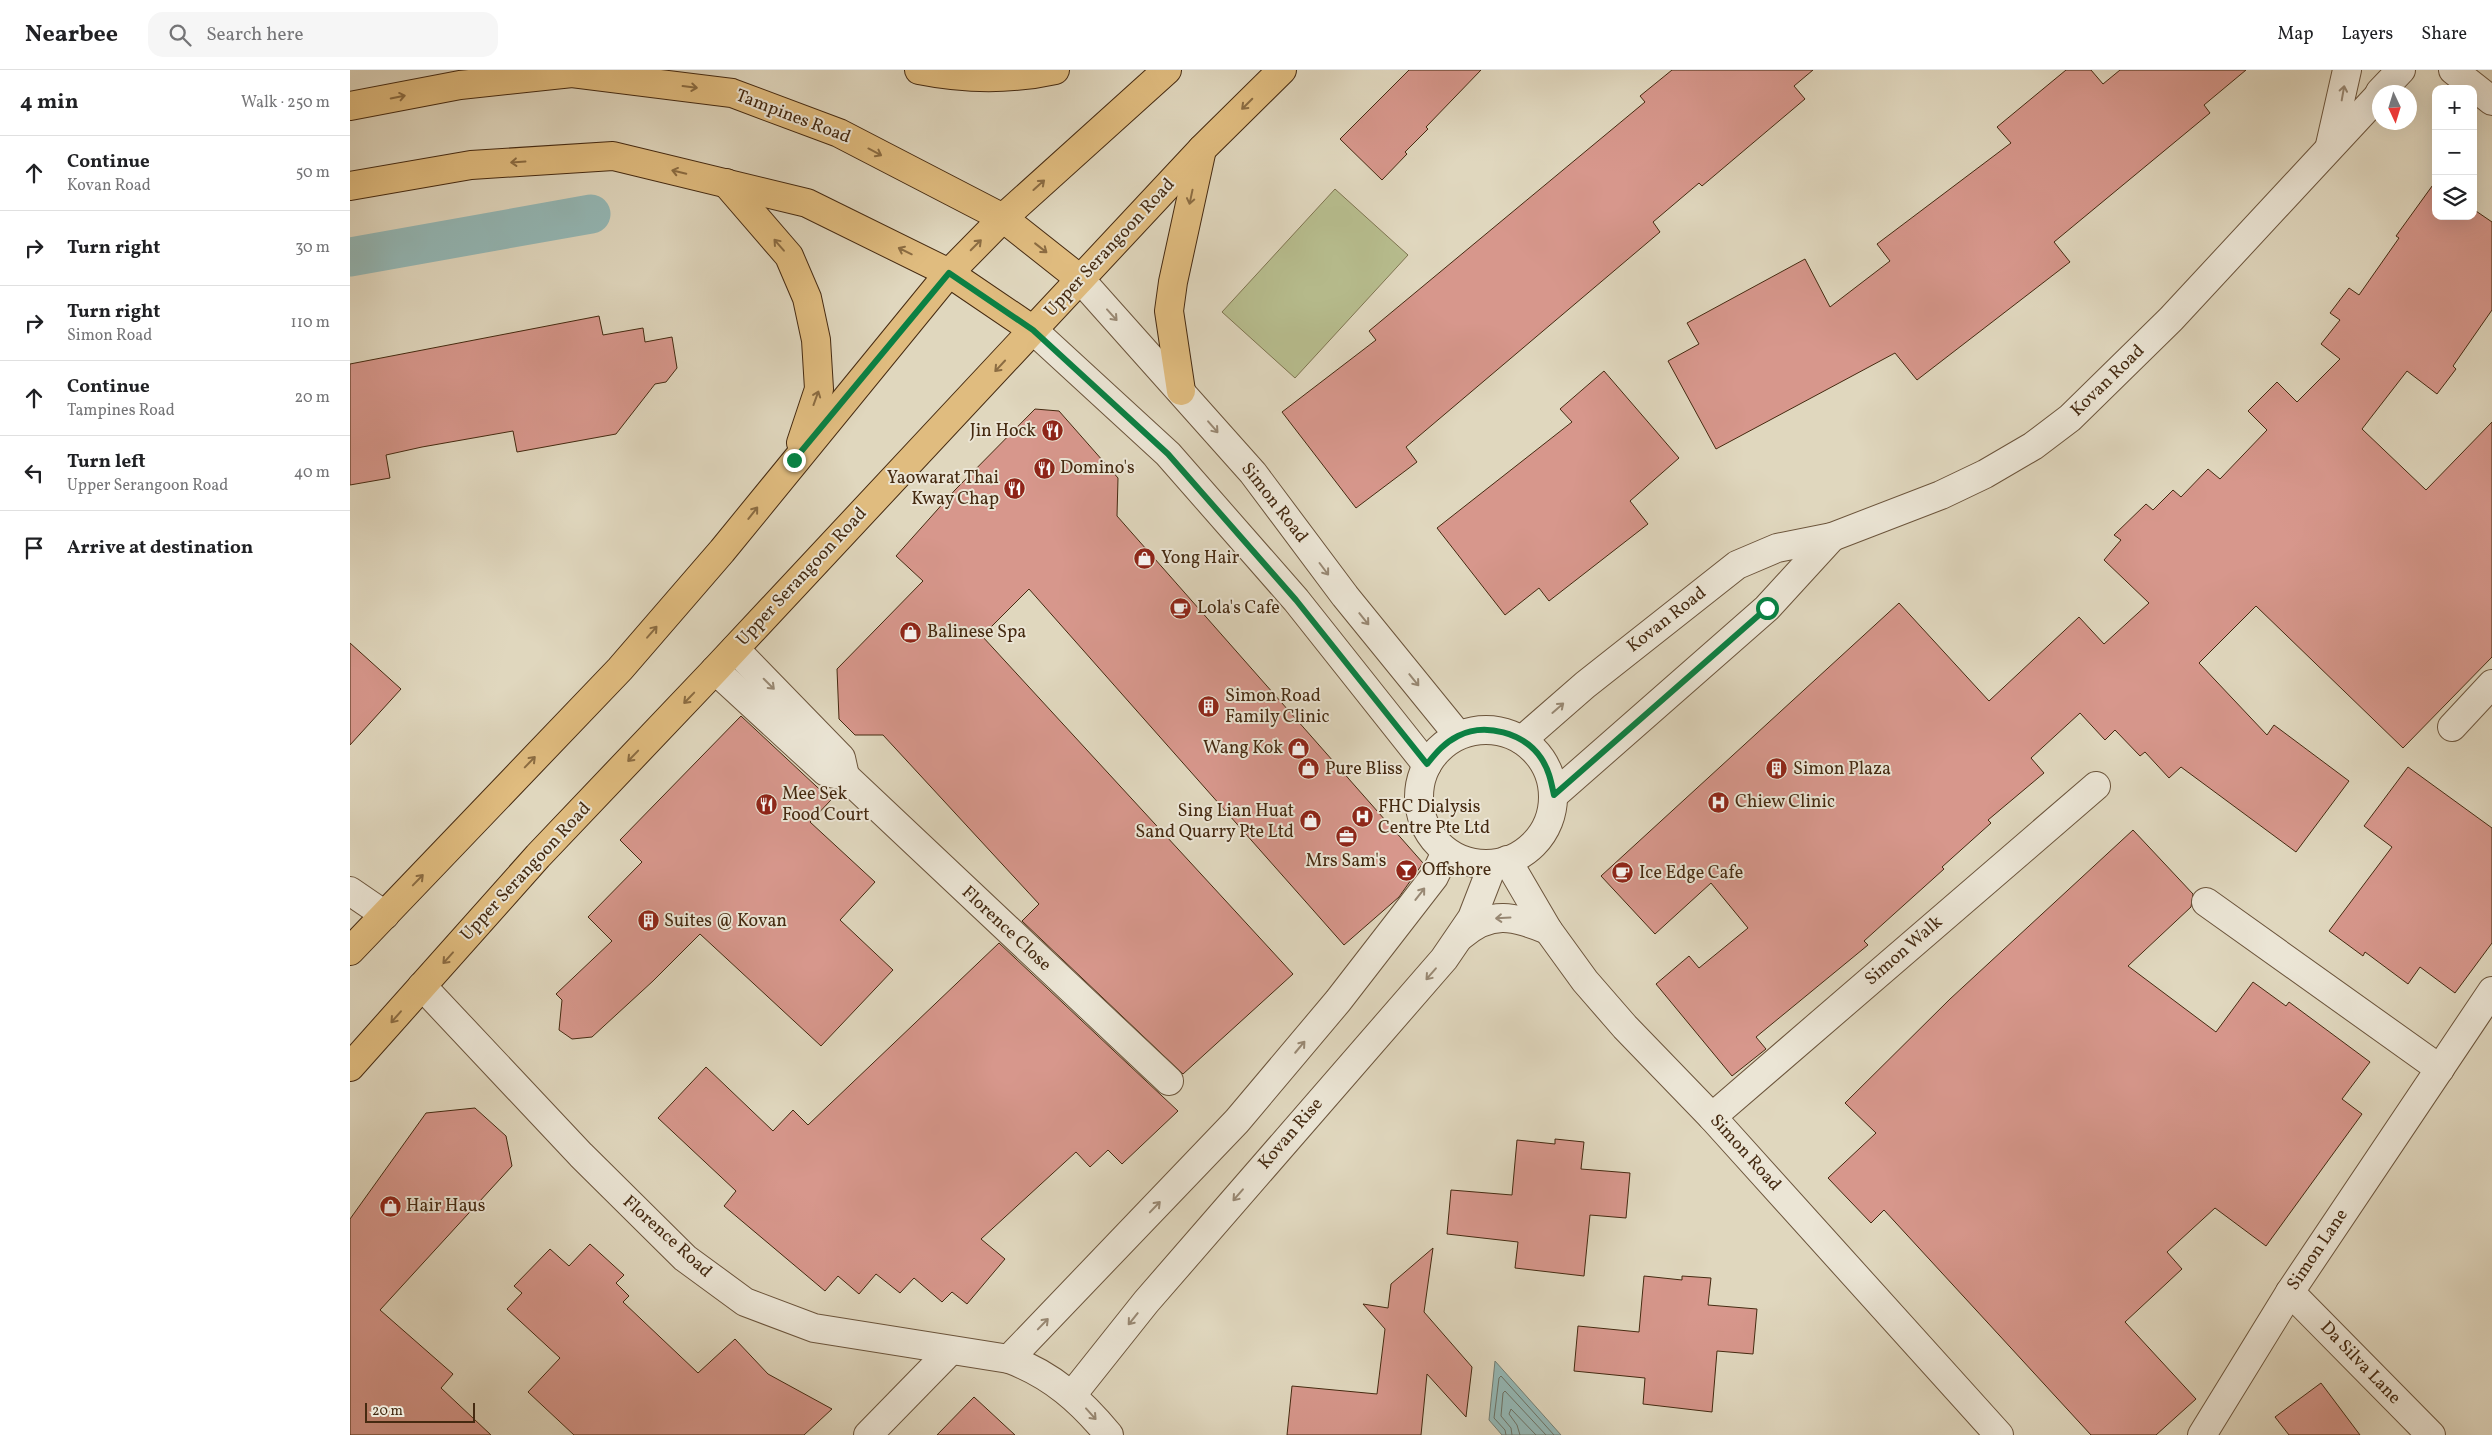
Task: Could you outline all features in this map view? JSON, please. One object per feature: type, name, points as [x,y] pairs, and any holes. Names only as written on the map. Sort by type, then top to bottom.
[{"type":"main road","points":[[919,70],[990,78],[1027,76],[1055,70]]},
{"type":"main road","points":[[351,943],[385,915],[620,668],[722,551],[794,460],[949,273],[1003,218],[1167,70]]},
{"type":"main road","name":"Upper Serangoon Road","points":[[350,1067],[538,856],[735,650],[1202,149],[1282,70]]},
{"type":"main road","name":"Tampines Road","points":[[350,106],[460,85],[576,72],[732,93],[839,133],[1003,218],[1080,279]]},
{"type":"main road","points":[[1181,390],[1169,310],[1173,282],[1202,149]]},
{"type":"main road","points":[[350,186],[471,165],[613,156],[807,203],[949,273],[1033,330]]},
{"type":"main road","points":[[726,183],[788,256],[808,298],[816,340],[819,390],[794,460]]},
{"type":"street","name":"Kovan Road","points":[[2329,149],[2347,70]]},
{"type":"street","name":"Kovan Road","points":[[2387,85],[2401,70]]},
{"type":"street","points":[[2453,70],[2492,101]]},
{"type":"street","name":"Kovan Road","points":[[1522,740],[1585,686],[1737,565],[1777,548],[1832,537],[1941,495],[1985,474],[2033,446],[2070,418],[2171,320],[2372,102]]},
{"type":"street","name":"Simon Road","points":[[1080,279],[1181,390],[1253,473],[1345,596],[1458,735]]},
{"type":"street","points":[[1033,330],[1168,454],[1296,600],[1427,764]]},
{"type":"street","name":"Kovan Road","points":[[1554,795],[1767,608],[1832,537]]},
{"type":"street","name":"Florence Close","points":[[735,650],[842,758],[845,776]]},
{"type":"street","name":"Florence Close","points":[[715,670],[826,772],[845,776],[1169,1081]]},
{"type":"street","points":[[2452,727],[2492,684]]},
{"type":"street","points":[[1475,730],[1493,730],[1522,740],[1540,757],[1550,774],[1554,795],[1552,812],[1541,835],[1523,853],[1500,862],[1473,863],[1446,852],[1426,828],[1419,807],[1419,785],[1427,764],[1440,748],[1458,735],[1475,730]]},
{"type":"street","name":"Simon Walk","points":[[1712,1117],[2096,786]]},
{"type":"street","points":[[1009,1359],[1237,1121],[1338,1001],[1434,877],[1446,852]]},
{"type":"street","name":"Simon Road","points":[[1500,862],[1585,981],[1625,1027],[1712,1117],[1999,1435]]},
{"type":"street","name":"Kovan Rise","points":[[1072,1395],[1146,1302],[1438,966],[1461,936],[1500,862]]},
{"type":"street","points":[[350,891],[385,915]]},
{"type":"street","points":[[2206,902],[2440,1069]]},
{"type":"street","points":[[1461,936],[1478,924],[1503,917],[1514,918],[1548,930]]},
{"type":"street","name":"Florence Road","points":[[422,986],[581,1155],[685,1258],[745,1302],[814,1328],[1009,1359],[1029,1366],[1072,1395],[1109,1435]]},
{"type":"street","name":"Simon Lane","points":[[2202,1435],[2290,1292],[2492,990]]},
{"type":"street","name":"Da Silva Lane","points":[[2290,1292],[2430,1435]]},
{"type":"street","points":[[868,1435],[950,1351]]},
{"type":"green space","points":[[1335,189],[1408,255],[1295,378],[1222,312]]},
{"type":"water","points":[[1495,1361],[1561,1435],[1502,1435],[1489,1420]]},
{"type":"building","points":[[1409,70],[1481,70],[1426,127],[1428,129],[1405,152],[1407,154],[1382,180],[1340,139]]},
{"type":"building","points":[[1672,70],[1813,70],[1794,86],[1805,99],[1702,186],[1699,183],[1653,222],[1660,232],[1406,447],[1417,462],[1356,508],[1282,412],[1376,340],[1369,331],[1645,102],[1640,96]]},
{"type":"building","points":[[2066,70],[2091,70],[2103,84],[2120,70],[2246,70],[2204,105],[2210,113],[2054,242],[2070,262],[1917,380],[1895,353],[1716,449],[1668,361],[1699,344],[1687,323],[1805,259],[1830,307],[1890,261],[1877,244],[2011,143],[1997,127]]},
{"type":"building","points":[[2432,186],[2432,220],[2477,220],[2477,212],[2492,222],[2492,310],[2453,366],[2456,369],[2437,394],[2407,371],[2362,429],[2426,490],[2492,422],[2492,657],[2403,748],[2256,606],[2199,663],[2267,735],[2274,725],[2349,781],[2296,852],[2181,767],[2169,778],[2145,752],[2140,756],[2115,730],[2105,740],[2080,713],[2031,758],[2044,773],[1988,820],[1991,823],[1942,867],[1944,869],[1864,941],[1868,945],[1756,1037],[1766,1049],[1732,1076],[1656,984],[1689,956],[1699,968],[1748,928],[1711,883],[1655,934],[1601,876],[1899,603],[1989,701],[2079,617],[2104,644],[2149,603],[2104,560],[2121,540],[2114,535],[2146,504],[2153,510],[2173,490],[2181,497],[2208,469],[2220,479],[2267,430],[2248,411],[2277,382],[2297,402],[2340,359],[2321,344],[2340,320],[2330,313],[2349,288],[2359,295],[2399,238],[2396,236]]},
{"type":"building","points":[[599,316],[603,335],[643,328],[645,342],[672,337],[677,368],[666,382],[655,384],[616,434],[517,452],[513,431],[422,447],[386,455],[390,478],[350,485],[350,364]]},
{"type":"building","points":[[1604,371],[1679,458],[1630,501],[1648,524],[1549,601],[1539,588],[1505,615],[1437,528],[1572,422],[1560,409]]},
{"type":"building","points":[[1035,409],[1059,411],[1118,478],[1117,516],[1423,863],[1399,897],[1344,945],[1029,589],[982,636],[1293,974],[1183,1074],[1022,921],[1039,904],[883,735],[855,735],[839,719],[837,669],[923,581],[896,556],[955,490]]},
{"type":"building","points":[[350,643],[401,689],[350,745]]},
{"type":"building","points":[[741,716],[831,800],[810,822],[875,882],[840,920],[893,970],[821,1046],[700,934],[653,981],[592,1037],[572,1039],[559,1030],[562,1000],[556,994],[612,941],[588,917],[642,862],[620,840]]},
{"type":"building","points":[[2408,767],[2492,828],[2492,943],[2455,993],[2420,967],[2408,984],[2365,952],[2363,956],[2329,931],[2392,847],[2364,826]]},
{"type":"building","points":[[2133,830],[2193,894],[2191,907],[2128,966],[2216,1032],[2253,982],[2286,1006],[2289,1002],[2370,1062],[2342,1099],[2362,1114],[2266,1246],[2215,1208],[2167,1252],[2182,1269],[2125,1322],[2196,1399],[2156,1435],[2091,1435],[1884,1210],[1871,1223],[1828,1178],[1876,1133],[1845,1103],[1950,999]]},
{"type":"building","points":[[999,943],[1178,1111],[1122,1164],[1108,1150],[1090,1167],[1076,1152],[981,1239],[1005,1259],[967,1304],[952,1292],[942,1302],[914,1278],[900,1293],[876,1274],[859,1294],[838,1276],[825,1291],[724,1206],[736,1191],[658,1118],[706,1067],[773,1131],[793,1110],[808,1125]]},
{"type":"building","points":[[475,1108],[506,1136],[512,1166],[380,1310],[453,1374],[441,1388],[491,1435],[350,1435],[350,1219],[426,1113]]},
{"type":"building","points":[[1555,1139],[1584,1142],[1581,1169],[1630,1173],[1626,1218],[1590,1215],[1584,1276],[1515,1268],[1518,1242],[1447,1234],[1451,1190],[1512,1195],[1517,1140],[1555,1144]]},
{"type":"building","points":[[590,1244],[624,1275],[616,1283],[629,1296],[623,1302],[698,1373],[735,1339],[768,1374],[832,1409],[804,1435],[574,1435],[528,1392],[560,1358],[507,1309],[522,1293],[514,1286],[550,1249],[569,1266]]},
{"type":"building","points":[[1433,1248],[1424,1312],[1472,1367],[1466,1417],[1427,1374],[1421,1435],[1287,1435],[1292,1386],[1377,1394],[1385,1329],[1363,1304],[1388,1308],[1391,1284]]},
{"type":"building","points":[[1644,1276],[1682,1280],[1682,1276],[1711,1278],[1708,1305],[1757,1309],[1753,1354],[1717,1351],[1712,1412],[1643,1404],[1645,1378],[1574,1371],[1578,1326],[1639,1332]]},
{"type":"building","points":[[2321,1383],[2360,1435],[2289,1435],[2275,1417]]},
{"type":"building","points":[[974,1397],[1015,1435],[937,1435]]},
{"type":"waterway","points":[[350,257],[591,214]]},
{"type":"place","name":"Jin Hock","points":[[1052,431]]},
{"type":"place","name":"Domino's","points":[[1044,468]]},
{"type":"place","name":"Yaowarat Thai Kway Chap","points":[[1015,488]]},
{"type":"place","name":"Yong Hair","points":[[1145,558]]},
{"type":"place","name":"Lola's Cafe","points":[[1181,608]]},
{"type":"place","name":"Balinese Spa","points":[[911,632]]},
{"type":"place","name":"Simon Road Family Clinic","points":[[1209,706]]},
{"type":"place","name":"Wang Kok","points":[[1299,748]]},
{"type":"place","name":"Pure Bliss","points":[[1309,769]]},
{"type":"place","name":"Simon Plaza","points":[[1777,769]]},
{"type":"place","name":"Chiew Clinic","points":[[1719,802]]},
{"type":"place","name":"Mee Sek Food Court","points":[[766,804]]},
{"type":"place","name":"FHC Dialysis Centre Pte Ltd","points":[[1362,817]]},
{"type":"place","name":"Sing Lian Huat Sand Quarry Pte Ltd","points":[[1310,821]]},
{"type":"place","name":"Mrs Sam's","points":[[1346,836]]},
{"type":"place","name":"Offshore","points":[[1406,870]]},
{"type":"place","name":"Ice Edge Cafe","points":[[1623,873]]},
{"type":"place","name":"Suites @ Kovan","points":[[648,921]]},
{"type":"place","name":"Hair Haus","points":[[390,1206]]},
{"type":"route","points":[[794,460],[949,273],[1033,330],[1168,454],[1296,600],[1427,764],[1440,748],[1458,735],[1475,730],[1493,730],[1510,734],[1522,740],[1540,757],[1550,774],[1554,795],[1767,608]]}]
